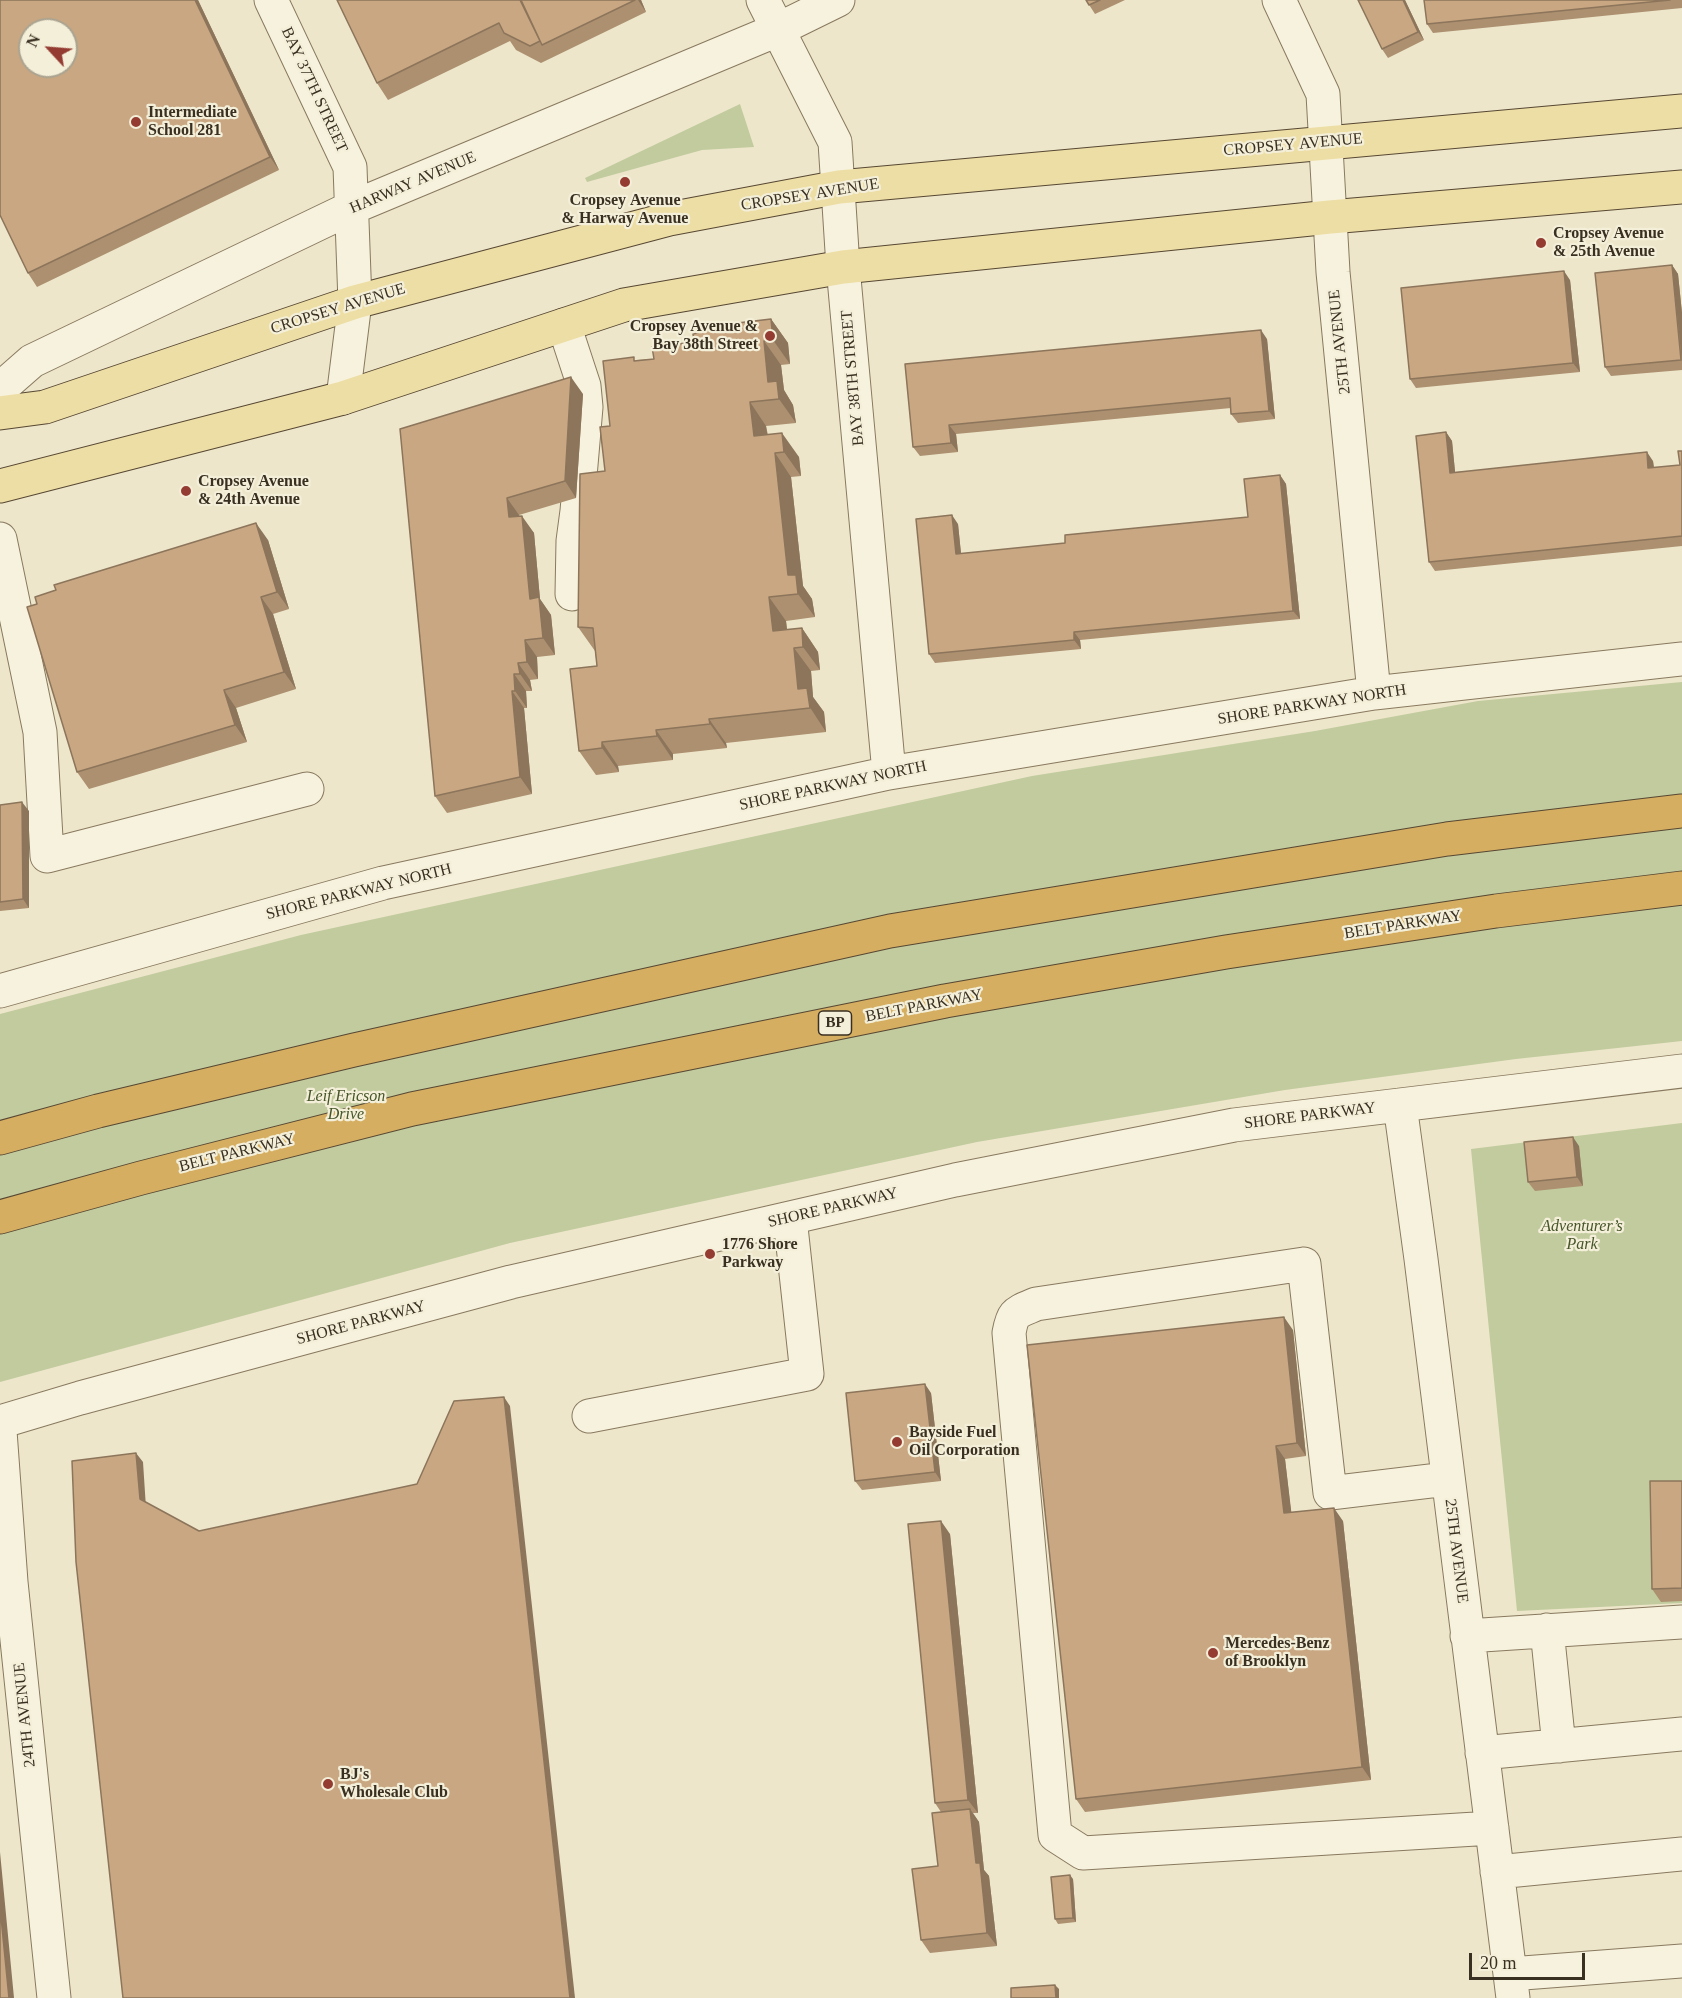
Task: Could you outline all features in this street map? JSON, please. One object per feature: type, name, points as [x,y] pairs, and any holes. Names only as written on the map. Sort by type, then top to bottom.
[{"type":"highway","points":[[0,1138],[98,1111],[354,1050],[890,931],[1448,839],[1682,811]]},
{"type":"highway","name":"BELT PARKWAY","points":[[0,1217],[141,1178],[412,1109],[945,1001],[1226,952],[1496,911],[1682,888]]},
{"type":"main road","name":"CROPSEY AVENUE","points":[[0,413],[45,407],[355,302],[669,219],[838,187],[1682,111]]},
{"type":"main road","points":[[0,486],[343,398],[624,305],[843,267],[1330,217],[1682,187]]},
{"type":"street","name":"BAY 37TH STREET","points":[[272,0],[351,167],[355,302],[343,398]]},
{"type":"street","name":"BAY 38TH STREET","points":[[763,0],[835,142],[843,267],[889,773]]},
{"type":"street","name":"HARWAY AVENUE","points":[[0,388],[32,361],[351,208],[777,30],[838,0]]},
{"type":"street","name":"25TH AVENUE","points":[[1279,0],[1323,94],[1333,272],[1374,693]]},
{"type":"street","points":[[564,325],[584,386],[586,407],[573,541],[572,594]]},
{"type":"street","points":[[0,539],[40,732],[47,856],[307,789]]},
{"type":"street","name":"SHORE PARKWAY NORTH","points":[[0,991],[383,883],[889,773],[1374,693],[1682,659]]},
{"type":"street","name":"SHORE PARKWAY","points":[[0,1422],[80,1398],[511,1282],[955,1180],[1234,1125],[1682,1071]]},
{"type":"street","name":"25TH AVENUE","points":[[1400,1105],[1511,1986]]},
{"type":"street","points":[[590,1416],[807,1374],[790,1218]]},
{"type":"street","points":[[1447,1479],[1330,1493],[1304,1264],[1035,1304],[1012,1318],[1009,1333],[1055,1835],[1083,1853],[1492,1828]]},
{"type":"street","name":"24TH AVENUE","points":[[0,1431],[13,1594],[54,1998]]},
{"type":"street","points":[[1467,1636],[1682,1622]]},
{"type":"street","points":[[1547,1630],[1559,1746]]},
{"type":"street","points":[[1482,1753],[1682,1734]]},
{"type":"street","points":[[1497,1872],[1682,1854]]},
{"type":"street","points":[[1511,1986],[1682,1961]]},
{"type":"green space","points":[[740,104],[754,147],[702,150],[587,182],[585,178]]},
{"type":"green space","name":"Leif Ericson Drive","points":[[1682,682],[1682,1041],[1516,1059],[1285,1090],[977,1142],[510,1243],[0,1382],[0,1014],[301,935],[1032,776],[1315,731],[1478,701]]},
{"type":"green space","name":"Adventurer’s Park","points":[[1682,1123],[1682,1603],[1517,1611],[1471,1149]]},
{"type":"building","name":"Intermediate School 281","points":[[0,0],[195,0],[270,157],[28,273],[0,215]]},
{"type":"building","points":[[337,0],[520,0],[540,41],[530,46],[504,33],[499,23],[377,83]]},
{"type":"building","points":[[521,0],[635,0],[542,45]]},
{"type":"building","points":[[1086,0],[1100,0],[1089,5]]},
{"type":"building","points":[[1358,0],[1403,0],[1418,32],[1382,49]]},
{"type":"building","points":[[1424,0],[1670,0],[1427,24]]},
{"type":"building","points":[[1672,265],[1681,360],[1605,367],[1595,273]]},
{"type":"building","points":[[1564,271],[1573,363],[1410,379],[1401,288]]},
{"type":"building","points":[[771,319],[773,340],[764,341],[768,382],[777,381],[779,399],[750,402],[754,436],[782,433],[784,452],[775,453],[788,575],[796,575],[798,594],[769,597],[773,631],[802,628],[803,647],[794,648],[798,689],[807,688],[810,708],[709,719],[710,724],[656,730],[657,736],[602,742],[602,748],[579,751],[570,669],[597,666],[593,628],[578,627],[580,474],[605,471],[600,427],[610,426],[603,361],[634,357],[634,361],[654,359],[652,347],[694,342],[693,334],[729,324]]},
{"type":"building","points":[[1261,330],[1269,411],[1231,414],[1230,398],[949,425],[951,443],[913,447],[905,364]]},
{"type":"building","points":[[571,377],[565,481],[507,498],[509,517],[522,516],[530,599],[539,597],[543,638],[525,640],[527,662],[518,663],[520,674],[514,674],[515,691],[512,691],[520,777],[435,796],[400,429]]},
{"type":"building","points":[[1446,432],[1450,473],[1647,452],[1648,468],[1680,465],[1678,451],[1682,451],[1682,536],[1429,562],[1416,436]]},
{"type":"building","points":[[1280,475],[1293,611],[1074,632],[1074,640],[929,654],[916,519],[952,515],[956,554],[1065,543],[1065,535],[1248,517],[1244,479]]},
{"type":"building","points":[[256,523],[277,592],[261,597],[284,672],[224,690],[235,725],[77,772],[27,607],[37,604],[35,597],[56,590],[54,585]]},
{"type":"building","points":[[22,802],[23,899],[0,902],[0,805]]},
{"type":"building","points":[[1573,1137],[1577,1177],[1528,1182],[1524,1142]]},
{"type":"building","name":"Mercedes-Benz of Brooklyn","points":[[1284,1317],[1297,1443],[1276,1446],[1284,1513],[1334,1508],[1362,1767],[1076,1799],[1027,1345]]},
{"type":"building","name":"Bayside Fuel Oil Corporation","points":[[925,1384],[935,1472],[855,1481],[846,1393]]},
{"type":"building","name":"BJ's Wholesale Club","points":[[504,1397],[570,1998],[123,1998],[76,1562],[72,1461],[136,1453],[140,1499],[199,1531],[417,1484],[454,1401]]},
{"type":"building","points":[[1650,1481],[1682,1481],[1682,1588],[1652,1589]]},
{"type":"building","points":[[941,1521],[968,1800],[935,1803],[908,1524]]},
{"type":"building","points":[[970,1809],[976,1863],[980,1863],[987,1933],[921,1940],[912,1869],[938,1866],[932,1813]]},
{"type":"building","points":[[1070,1875],[1073,1918],[1055,1919],[1051,1877]]},
{"type":"building","points":[[0,1907],[9,1998],[0,1998]]},
{"type":"building","points":[[1055,1985],[1056,1998],[1011,1998],[1011,1988]]},
{"type":"place","name":"Intermediate School 281","points":[[136,122]]},
{"type":"place","name":"Cropsey Avenue & Harway Avenue","points":[[625,182]]},
{"type":"place","name":"Cropsey Avenue & 25th Avenue","points":[[1541,243]]},
{"type":"place","name":"Cropsey Avenue & Bay 38th Street","points":[[770,336]]},
{"type":"place","name":"Cropsey Avenue & 24th Avenue","points":[[186,491]]},
{"type":"place","name":"1776 Shore Parkway","points":[[710,1254]]},
{"type":"place","name":"Bayside Fuel Oil Corporation","points":[[897,1442]]},
{"type":"place","name":"Mercedes-Benz of Brooklyn","points":[[1213,1653]]},
{"type":"place","name":"BJ's Wholesale Club","points":[[328,1784]]}]
